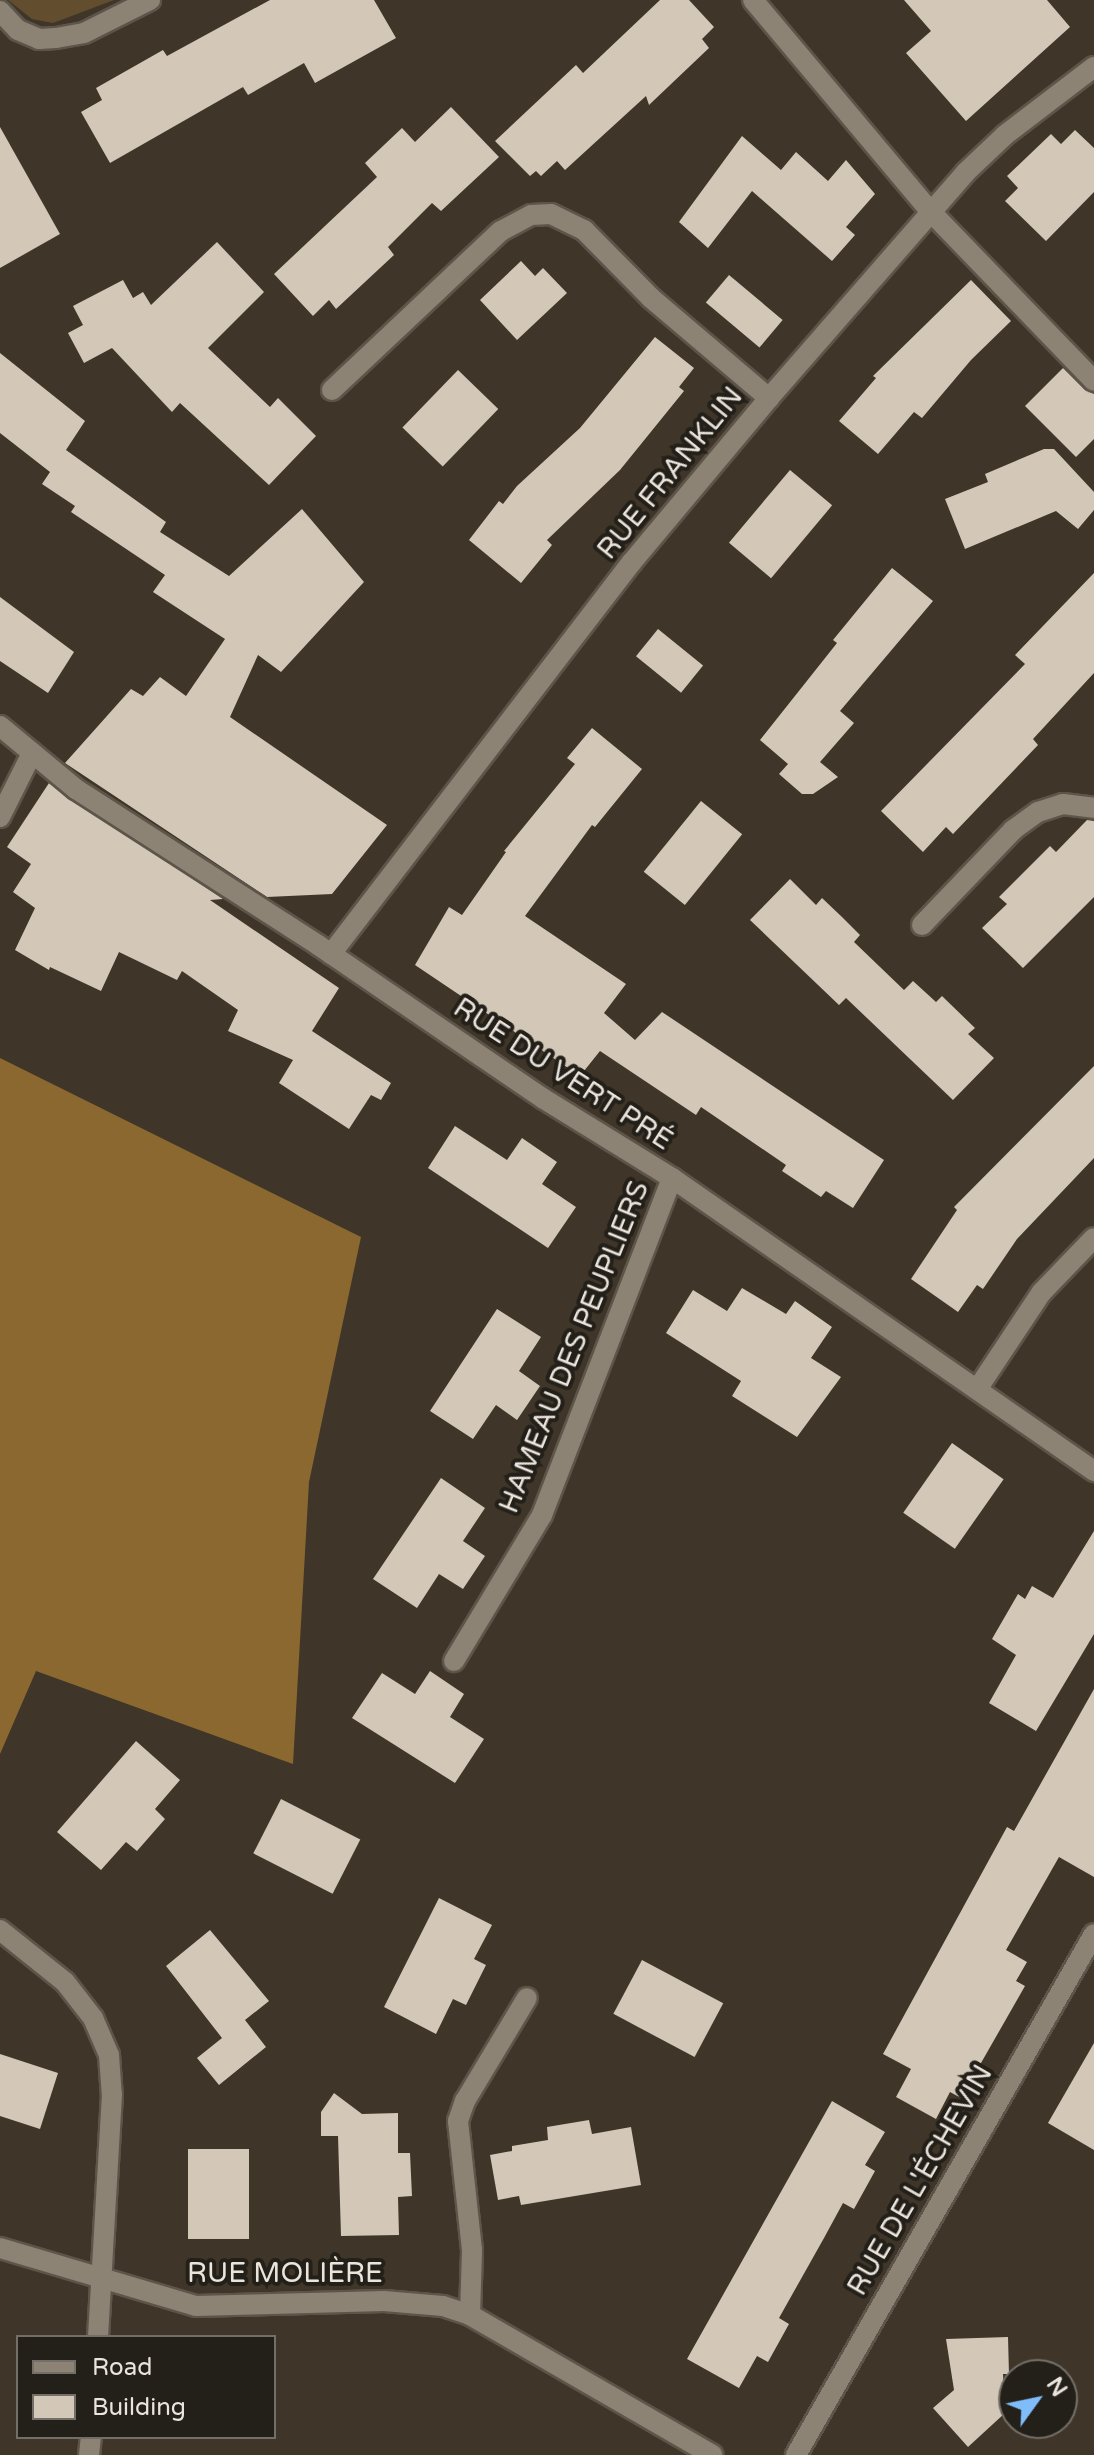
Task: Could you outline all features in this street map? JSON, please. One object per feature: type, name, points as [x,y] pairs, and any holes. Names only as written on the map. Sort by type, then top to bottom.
[{"type":"street","points":[[0,11],[18,30],[39,39],[56,38],[84,33],[150,0]]},
{"type":"street","points":[[753,0],[930,211],[1094,381]]},
{"type":"street","name":"RUE FRANKLIN","points":[[331,954],[632,562],[769,398],[930,211],[1005,135],[1094,67]]},
{"type":"street","points":[[332,390],[501,231],[531,215],[551,214],[584,230],[651,298],[769,398]]},
{"type":"street","name":"RUE DU VERT PRÉ","points":[[0,726],[76,789],[331,954],[544,1099],[672,1178],[1094,1471]]},
{"type":"street","points":[[0,817],[32,753]]},
{"type":"street","points":[[922,925],[1013,830],[1038,812],[1063,804],[1094,808]]},
{"type":"street","name":"HAMEAU DES PEUPLIERS","points":[[454,1661],[542,1515],[672,1178]]},
{"type":"street","points":[[978,1388],[1041,1293],[1094,1238]]},
{"type":"street","points":[[0,1930],[65,1982],[93,2018],[109,2055],[112,2094],[98,2335]]},
{"type":"street","name":"RUE DE L'ÉCHEVIN","points":[[796,2455],[1094,1934]]},
{"type":"street","points":[[470,2315],[472,2250],[458,2121],[465,2101],[527,1998]]},
{"type":"street","name":"RUE MOLIÈRE","points":[[0,2248],[196,2306],[384,2301],[443,2306],[470,2315],[712,2455]]},
{"type":"shaded area","points":[[8,0],[114,0],[53,23],[32,19]]},
{"type":"shaded area","points":[[0,1058],[361,1237],[309,1482],[293,1764],[36,1671],[0,1754]]},
{"type":"building","points":[[270,0],[374,0],[396,38],[315,83],[304,63],[248,95],[243,87],[110,163],[81,112],[102,100],[96,88],[163,50],[167,56]]},
{"type":"building","points":[[660,0],[689,0],[714,27],[702,39],[709,48],[649,105],[646,96],[565,170],[557,161],[541,176],[536,171],[530,176],[495,141],[576,65],[583,73]]},
{"type":"building","points":[[904,0],[1047,0],[1070,27],[966,121],[906,53],[931,31]]},
{"type":"building","points":[[451,107],[499,157],[441,211],[432,203],[388,247],[394,255],[336,309],[329,300],[313,316],[274,274],[377,177],[365,163],[402,128],[415,142]]},
{"type":"building","points":[[0,127],[60,234],[0,268]]},
{"type":"building","points":[[1075,130],[1094,148],[1094,192],[1046,241],[1005,201],[1018,188],[1007,176],[1051,134],[1061,144]]},
{"type":"building","points":[[742,136],[781,170],[796,152],[828,181],[846,160],[875,194],[846,227],[855,235],[832,261],[752,191],[708,248],[679,222]]},
{"type":"building","points":[[217,242],[264,292],[208,348],[270,407],[278,398],[316,436],[269,485],[180,403],[172,412],[112,348],[84,363],[68,333],[83,325],[73,306],[123,280],[133,298],[143,292],[151,305]]},
{"type":"building","points":[[521,261],[535,276],[543,268],[567,293],[517,340],[480,300]]},
{"type":"building","points":[[729,275],[783,320],[759,348],[706,303]]},
{"type":"building","points":[[971,280],[1011,321],[971,360],[922,418],[914,412],[878,454],[839,421],[876,378],[873,376]]},
{"type":"building","points":[[655,337],[694,368],[679,387],[684,391],[620,470],[547,540],[552,545],[521,583],[469,540],[499,501],[503,504],[517,486],[580,428]]},
{"type":"building","points":[[0,353],[85,421],[66,450],[166,522],[160,532],[229,576],[302,509],[364,582],[281,672],[258,655],[230,717],[387,825],[332,894],[267,897],[65,763],[131,689],[143,696],[160,677],[186,696],[225,639],[153,592],[165,575],[71,512],[75,506],[42,484],[50,472],[0,433]]},
{"type":"building","points":[[1063,368],[1085,390],[1094,394],[1094,439],[1076,457],[1025,406]]},
{"type":"building","points":[[458,370],[498,409],[443,466],[402,428]]},
{"type":"building","points":[[1044,449],[1054,449],[1094,492],[1094,510],[1078,529],[1056,511],[965,549],[945,499],[988,482],[985,474]]},
{"type":"building","points":[[790,470],[832,505],[771,578],[729,543]]},
{"type":"building","points":[[892,568],[933,601],[840,711],[854,723],[820,762],[838,777],[813,794],[802,794],[779,774],[788,764],[760,740],[837,643],[833,640]]},
{"type":"building","points":[[1094,573],[1094,673],[1033,739],[1038,745],[953,834],[946,827],[923,852],[881,811],[1025,664],[1015,655]]},
{"type":"building","points":[[0,597],[74,652],[48,693],[0,661]]},
{"type":"building","points":[[658,629],[703,666],[681,693],[636,656]]},
{"type":"building","points":[[592,728],[642,769],[595,827],[592,825],[525,916],[626,984],[604,1013],[635,1040],[662,1012],[884,1160],[853,1208],[826,1191],[821,1197],[782,1171],[786,1165],[701,1107],[696,1115],[600,1051],[580,1076],[415,965],[449,907],[462,915],[504,851],[575,764],[567,758]]},
{"type":"building","points":[[49,783],[223,899],[210,900],[339,988],[312,1031],[391,1083],[381,1100],[371,1095],[349,1129],[279,1083],[293,1060],[228,1031],[238,1010],[182,971],[177,980],[119,952],[101,991],[50,967],[49,970],[15,950],[35,908],[13,892],[31,864],[7,847]]},
{"type":"building","points":[[701,801],[742,834],[685,905],[644,872]]},
{"type":"building","points":[[1087,820],[1094,821],[1094,897],[1023,968],[982,928],[1007,904],[999,897],[1050,846],[1056,852]]},
{"type":"building","points":[[790,879],[816,905],[822,898],[842,917],[860,935],[854,942],[904,990],[913,981],[936,1002],[942,996],[975,1028],[968,1034],[994,1058],[953,1100],[846,998],[839,1005],[750,920]]},
{"type":"building","points":[[1094,1066],[1094,1158],[1017,1239],[983,1289],[977,1285],[958,1312],[911,1279],[957,1210],[954,1207]]},
{"type":"building","points":[[455,1126],[507,1160],[522,1138],[557,1162],[542,1184],[576,1207],[548,1248],[428,1168]]},
{"type":"building","points":[[742,1288],[786,1314],[795,1301],[832,1327],[811,1358],[841,1377],[797,1437],[732,1396],[741,1381],[666,1333],[693,1290],[727,1311]]},
{"type":"building","points":[[497,1309],[541,1337],[519,1371],[540,1386],[517,1420],[496,1405],[473,1439],[430,1411]]},
{"type":"building","points":[[952,1443],[1004,1479],[955,1549],[903,1513]]},
{"type":"building","points":[[441,1478],[485,1508],[463,1541],[485,1556],[463,1589],[439,1574],[417,1608],[373,1579]]},
{"type":"building","points":[[1094,1531],[1094,1634],[1036,1731],[989,1703],[1016,1655],[992,1639],[1018,1594],[1025,1599],[1032,1586],[1053,1598]]},
{"type":"building","points":[[430,1671],[464,1694],[450,1717],[484,1739],[455,1783],[352,1718],[382,1673],[415,1694]]},
{"type":"building","points":[[1094,1689],[1094,1877],[1059,1857],[1006,1950],[1027,1962],[1016,1981],[1025,1986],[961,2098],[950,2092],[936,2119],[896,2097],[911,2069],[883,2054],[1007,1827],[1014,1831]]},
{"type":"building","points":[[136,1741],[180,1780],[155,1809],[165,1819],[137,1851],[126,1842],[101,1870],[57,1832]]},
{"type":"building","points":[[281,1799],[360,1839],[333,1894],[253,1853]]},
{"type":"building","points":[[439,1898],[492,1925],[474,1959],[486,1965],[466,2005],[453,1999],[436,2034],[384,2007]]},
{"type":"building","points":[[210,1930],[269,2001],[245,2020],[266,2047],[219,2085],[197,2058],[222,2038],[166,1966]]},
{"type":"building","points":[[642,1960],[723,2003],[695,2057],[613,2014]]},
{"type":"building","points":[[1094,2043],[1094,2150],[1048,2123]]},
{"type":"building","points":[[0,2054],[58,2073],[40,2129],[0,2116]]},
{"type":"building","points":[[334,2093],[362,2114],[398,2113],[398,2153],[410,2153],[412,2196],[398,2197],[399,2235],[341,2236],[338,2136],[321,2136],[321,2112]]},
{"type":"building","points":[[832,2101],[885,2132],[865,2165],[875,2171],[854,2209],[843,2203],[779,2318],[789,2324],[768,2362],[757,2356],[739,2388],[687,2359]]},
{"type":"building","points":[[589,2120],[592,2134],[631,2127],[641,2185],[521,2205],[519,2196],[498,2200],[490,2155],[512,2151],[512,2146],[548,2140],[547,2127]]},
{"type":"building","points":[[188,2149],[249,2149],[249,2239],[188,2239]]},
{"type":"building","points":[[1008,2337],[1009,2359],[998,2359],[998,2419],[968,2447],[933,2408],[954,2390],[946,2339]]}]
